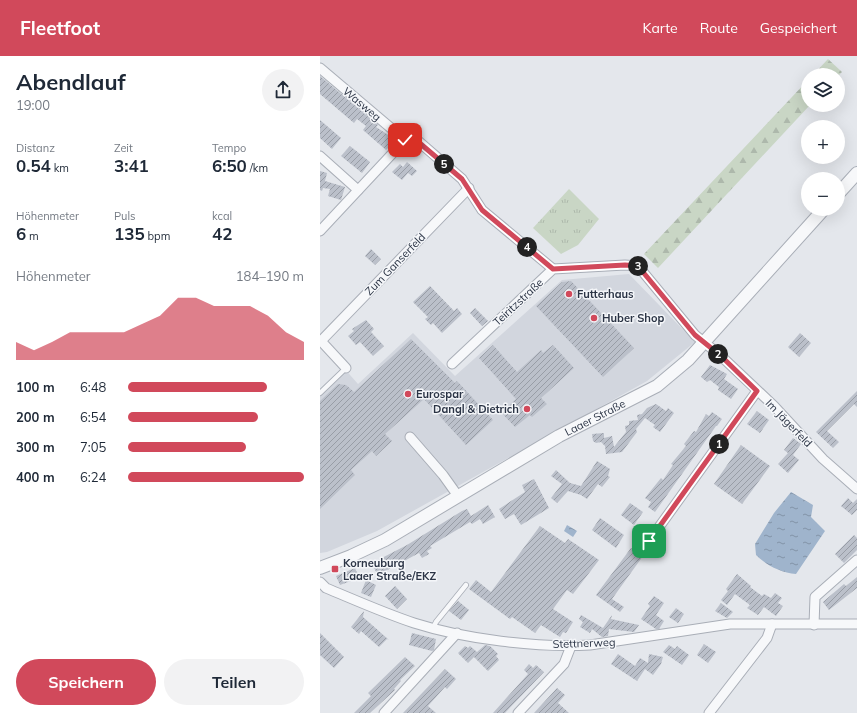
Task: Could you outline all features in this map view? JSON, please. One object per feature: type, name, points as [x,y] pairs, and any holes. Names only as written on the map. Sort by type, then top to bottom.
[{"type":"street","name":"Wasweg","points":[[320,68],[405,140]]},
{"type":"street","points":[[320,231],[405,140],[411,138],[416,140],[462,179],[482,210],[553,269]]},
{"type":"street","points":[[320,156],[358,190]]},
{"type":"street","points":[[845,186],[857,173]]},
{"type":"street","name":"Zum Ganserfeld","points":[[321,341],[469,188]]},
{"type":"street","name":"Laaer Straße","points":[[320,568],[351,556],[380,542],[565,432],[657,386],[677,370],[704,342],[818,216]]},
{"type":"street","name":"Teiritzstraße","points":[[452,364],[553,269],[625,265],[638,266],[683,322],[704,342]]},
{"type":"street","points":[[321,341],[346,368]]},
{"type":"street","name":"Im Jägerfeld","points":[[704,342],[774,406],[823,459],[857,489]]},
{"type":"street","points":[[649,541],[757,391]]},
{"type":"street","points":[[410,437],[443,475],[458,496]]},
{"type":"street","points":[[814,625],[815,597],[857,560]]},
{"type":"street","name":"Stettnerweg","points":[[320,582],[326,588],[387,614],[433,628],[521,643],[571,646],[619,642],[730,624],[857,624]]},
{"type":"street","points":[[709,713],[767,638],[772,624]]},
{"type":"street","points":[[384,713],[458,633]]},
{"type":"street","points":[[518,713],[564,664],[569,656],[571,646]]},
{"type":"lane","points":[[320,393],[346,368]]},
{"type":"lane","points":[[433,628],[436,622],[466,585]]},
{"type":"shaded area","points":[[629,274],[695,342],[647,381],[377,531],[327,552],[320,553],[320,389],[343,367],[358,384],[413,333],[455,376],[562,280]]},
{"type":"green space","points":[[828,59],[838,68],[820,68]]},
{"type":"green space","points":[[801,87],[801,112],[803,112],[658,268],[644,254]]},
{"type":"green space","points":[[569,189],[599,219],[578,245],[561,254],[533,228]]},
{"type":"water","points":[[791,492],[813,505],[811,517],[825,531],[796,574],[779,570],[764,562],[756,555],[755,544],[774,513]]},
{"type":"water","points":[[567,525],[577,531],[573,537],[564,531]]},
{"type":"building","points":[[320,76],[378,125],[376,127],[396,140],[386,150],[363,130],[366,126],[357,119],[354,123],[320,94]]},
{"type":"building","points":[[320,120],[341,138],[332,149],[320,138]]},
{"type":"building","points":[[350,146],[370,162],[362,173],[341,156]]},
{"type":"building","points":[[407,162],[417,171],[412,176],[408,173],[402,180],[392,172],[400,164],[403,167]]},
{"type":"building","points":[[320,171],[327,173],[325,181],[345,187],[341,200],[328,196],[330,189],[323,188],[322,191],[320,190]]},
{"type":"building","points":[[371,249],[381,259],[375,265],[365,256]]},
{"type":"building","points":[[571,281],[634,348],[603,377],[536,306],[562,282]]},
{"type":"building","points":[[430,286],[454,311],[457,308],[462,314],[442,333],[433,323],[431,325],[425,319],[428,317],[413,302]]},
{"type":"building","points":[[475,308],[488,321],[482,326],[470,313]]},
{"type":"building","points":[[366,320],[374,329],[371,332],[384,346],[373,356],[360,342],[356,345],[348,336],[354,331],[352,329]]},
{"type":"building","points":[[800,333],[811,343],[799,357],[788,347]]},
{"type":"building","points":[[411,339],[455,383],[457,381],[493,420],[466,445],[424,399],[385,434],[392,441],[376,456],[372,451],[351,470],[355,475],[320,509],[320,401],[338,384],[346,385],[354,392]]},
{"type":"building","points":[[493,345],[517,372],[541,350],[543,353],[553,345],[574,368],[541,398],[547,404],[532,417],[530,415],[515,427],[501,412],[516,399],[479,358]]},
{"type":"building","points":[[710,365],[727,374],[724,379],[738,389],[731,399],[718,390],[719,387],[710,380],[707,382],[701,377]]},
{"type":"building","points":[[857,391],[857,407],[854,404],[827,431],[839,442],[833,448],[816,432]]},
{"type":"building","points":[[656,404],[666,411],[668,408],[674,413],[660,432],[653,427],[655,425],[645,418],[636,429],[637,432],[622,452],[606,454],[605,446],[601,442],[596,443],[593,441],[592,434],[604,433],[604,438],[612,436],[614,447],[626,432],[625,426],[629,425],[629,421],[638,420],[637,415],[642,414],[647,408]]},
{"type":"building","points":[[757,411],[769,420],[760,433],[747,424]]},
{"type":"building","points":[[712,412],[722,419],[655,512],[648,507],[651,502],[645,498],[661,478],[663,480],[673,465],[671,464],[686,446],[684,444],[694,431],[696,432],[706,414],[709,416]]},
{"type":"building","points":[[793,438],[801,444],[793,455],[799,460],[788,473],[778,464],[788,453],[784,450]]},
{"type":"building","points":[[741,445],[770,466],[742,504],[714,484]]},
{"type":"building","points":[[597,461],[610,469],[608,476],[610,477],[602,487],[598,484],[587,499],[581,495],[568,491],[557,503],[551,498],[562,484],[551,476],[556,470],[570,483],[581,486]]},
{"type":"building","points":[[534,479],[549,508],[521,525],[514,514],[505,519],[499,509],[525,492],[522,485]]},
{"type":"building","points":[[848,498],[853,503],[857,499],[857,510],[852,515],[841,506]]},
{"type":"building","points":[[630,503],[643,512],[634,525],[621,515]]},
{"type":"building","points":[[488,505],[495,517],[483,524],[480,519],[472,524],[470,522],[430,546],[432,548],[427,551],[429,554],[422,558],[419,553],[378,575],[374,568],[378,565],[376,561],[407,545],[462,511],[467,509],[471,516]]},
{"type":"building","points":[[600,518],[624,535],[616,548],[592,530]]},
{"type":"building","points":[[540,526],[565,543],[568,539],[599,560],[573,594],[567,590],[553,609],[573,622],[566,633],[563,632],[560,637],[541,625],[535,633],[512,617],[510,619],[469,589],[476,580],[491,592]]},
{"type":"building","points":[[854,535],[857,538],[857,550],[844,563],[835,554]]},
{"type":"building","points":[[631,548],[643,556],[612,599],[624,607],[620,612],[596,595]]},
{"type":"building","points":[[355,568],[359,578],[340,585],[336,576]]},
{"type":"building","points":[[737,574],[762,596],[764,594],[771,598],[775,593],[782,598],[778,603],[783,606],[776,616],[764,607],[758,615],[747,608],[750,605],[735,594],[727,605],[721,600],[728,591],[726,589]]},
{"type":"building","points":[[857,577],[857,588],[829,610],[823,602],[844,584],[846,586]]},
{"type":"building","points":[[366,580],[376,585],[371,597],[361,593]]},
{"type":"building","points":[[395,586],[407,599],[397,609],[385,596]]},
{"type":"building","points":[[654,596],[664,603],[656,615],[664,621],[659,629],[656,629],[641,619],[650,606],[648,604]]},
{"type":"building","points":[[458,601],[469,610],[461,620],[449,611]]},
{"type":"building","points":[[721,603],[733,612],[727,618],[715,611]]},
{"type":"building","points":[[676,608],[684,614],[678,623],[669,617]]},
{"type":"building","points":[[364,611],[363,617],[389,640],[387,639],[379,647],[361,631],[359,634],[351,627]]},
{"type":"building","points":[[581,615],[603,628],[612,615],[611,619],[639,625],[634,632],[609,629],[608,636],[602,637],[592,629],[590,633],[580,627],[583,622],[579,619]]},
{"type":"building","points":[[320,633],[344,657],[334,668],[320,655]]},
{"type":"building","points":[[412,633],[436,639],[434,650],[432,651],[409,645]]},
{"type":"building","points":[[704,644],[716,652],[708,663],[697,655]]},
{"type":"building","points":[[485,645],[490,646],[498,654],[496,656],[499,660],[488,671],[474,657],[468,663],[458,653],[465,646],[468,648],[470,646],[477,652]]},
{"type":"building","points":[[669,645],[675,649],[677,646],[689,655],[682,665],[663,652]]},
{"type":"building","points":[[618,654],[635,666],[640,658],[648,663],[649,654],[663,657],[661,664],[653,675],[645,669],[637,681],[611,664]]},
{"type":"building","points":[[405,657],[415,666],[400,680],[401,681],[394,689],[395,690],[370,713],[354,713],[371,696],[368,693]]},
{"type":"building","points":[[529,664],[533,668],[536,665],[544,672],[505,713],[493,713],[528,674],[524,670]]},
{"type":"building","points":[[445,669],[456,679],[447,689],[445,687],[428,706],[436,713],[403,713]]},
{"type":"building","points":[[557,688],[565,695],[558,703],[569,713],[534,713]]},
{"type":"place","name":"Futterhaus","points":[[569,294]]},
{"type":"place","name":"Huber Shop","points":[[594,318]]},
{"type":"place","name":"Eurospar","points":[[408,394]]},
{"type":"place","name":"Dangl & Dietrich","points":[[527,409]]},
{"type":"place","name":"Korneuburg Laaer Straße/EKZ","points":[[335,569]]},
{"type":"route","points":[[405,140],[411,138],[416,140],[462,179],[482,210],[553,269],[625,265],[638,266],[695,335],[721,356],[757,391],[649,541]]}]
